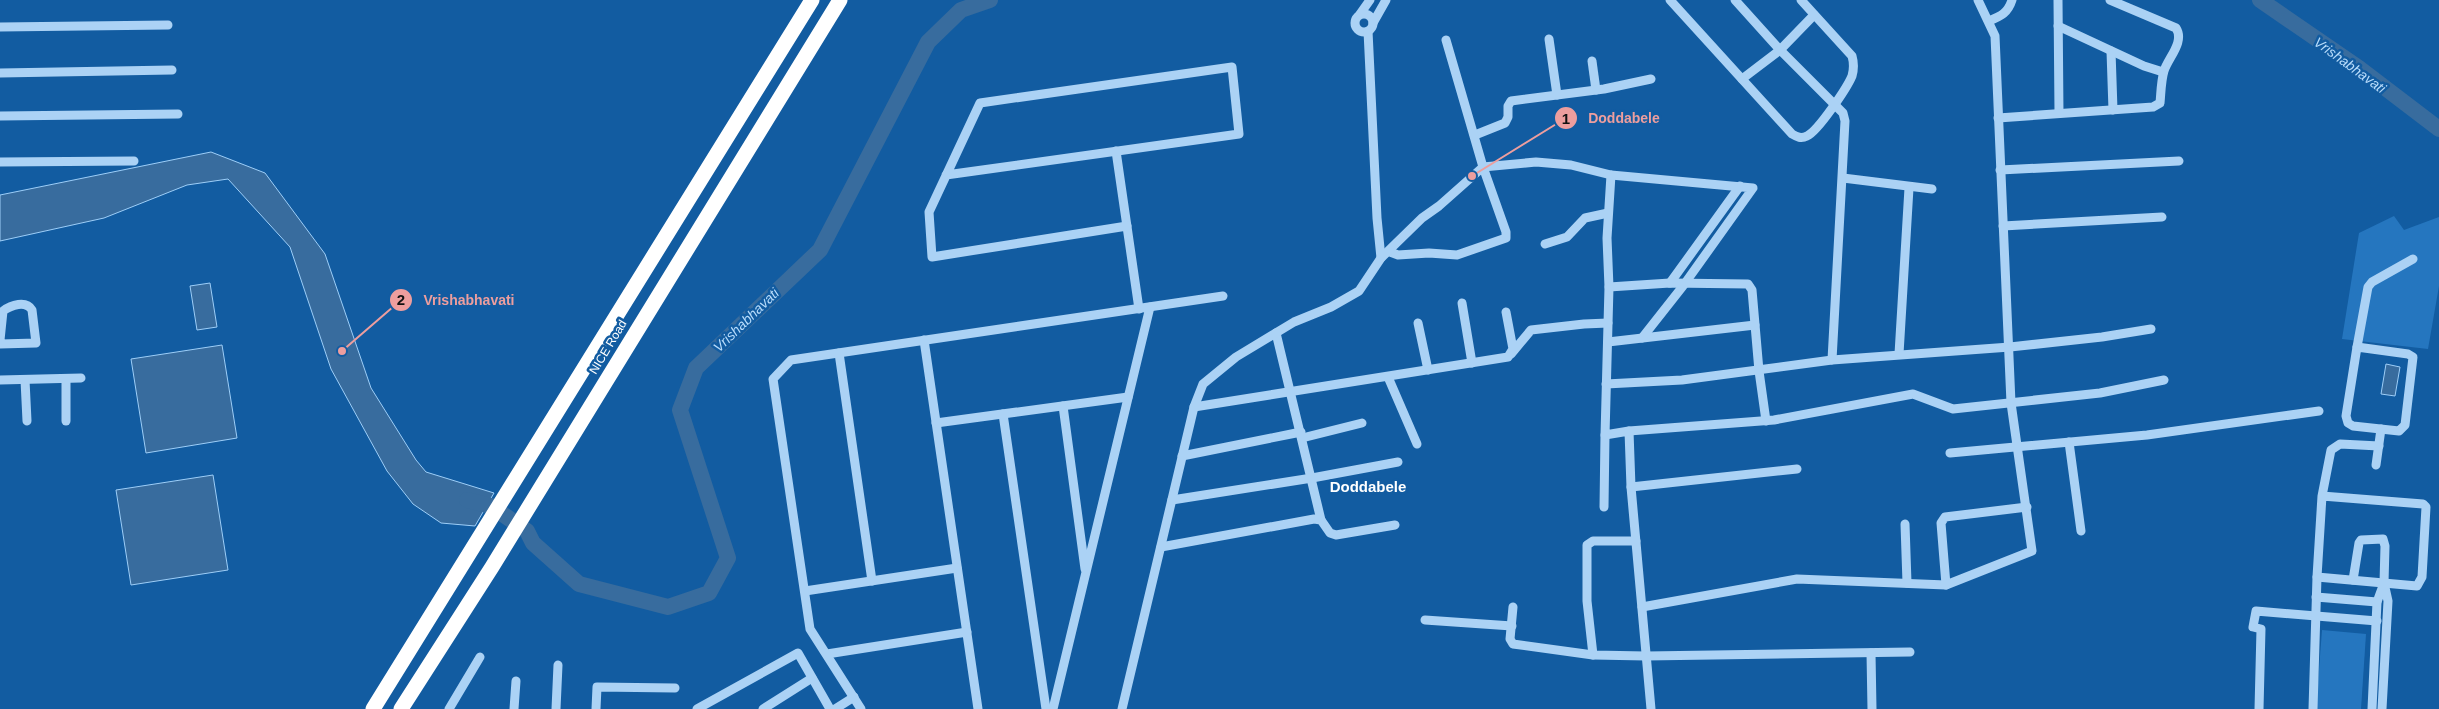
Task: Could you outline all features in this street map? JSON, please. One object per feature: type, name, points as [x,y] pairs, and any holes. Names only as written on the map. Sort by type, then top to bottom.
[{"type":"highway","name":"NICE Road","points":[[373,709],[477,544],[812,0]]},
{"type":"highway","name":"NICE Road","points":[[402,709],[530,506],[840,0]]},
{"type":"street","points":[[1370,0],[1354,21],[1355,27],[1362,32],[1371,27],[1386,0]]},
{"type":"street","points":[[1670,0],[1792,134],[1799,138],[1809,136],[1834,105],[1851,77],[1853,60],[1801,0]]},
{"type":"street","points":[[1734,0],[1780,50],[1843,113],[1845,121],[1832,360]]},
{"type":"street","points":[[1642,607],[1797,579],[1946,585],[2032,551],[2011,403],[1995,36],[1978,0]]},
{"type":"street","points":[[1988,21],[2001,16],[2009,8],[2012,0]]},
{"type":"street","points":[[2058,0],[2059,113]]},
{"type":"street","points":[[1998,118],[2113,110],[2157,105],[2160,103],[2164,72],[2179,40],[2176,28],[2110,0]]},
{"type":"street","points":[[1360,14],[1369,15],[1371,27],[1377,218],[1381,258]]},
{"type":"street","points":[[1742,79],[1780,50],[1814,15]]},
{"type":"street","points":[[0,27],[168,25]]},
{"type":"street","points":[[2058,26],[2144,66],[2164,72]]},
{"type":"street","points":[[1549,39],[1557,95]]},
{"type":"street","points":[[1390,252],[1398,255],[1429,252],[1457,255],[1505,240],[1506,232],[1483,167],[1446,40]]},
{"type":"street","points":[[2111,51],[2113,110]]},
{"type":"street","points":[[1592,61],[1596,90]]},
{"type":"street","points":[[946,175],[1239,134],[1232,67],[980,103],[928,212],[932,257],[1127,226]]},
{"type":"street","points":[[0,73],[172,70]]},
{"type":"street","points":[[1475,135],[1505,122],[1508,117],[1508,106],[1512,101],[1596,90],[1651,78]]},
{"type":"street","points":[[0,116],[178,114]]},
{"type":"street","points":[[1116,151],[1139,309]]},
{"type":"street","points":[[0,162],[134,161]]},
{"type":"street","points":[[2000,170],[2179,161]]},
{"type":"street","points":[[1122,709],[1194,407],[1203,384],[1236,357],[1294,322],[1359,291],[1381,258],[1390,252],[1422,218],[1439,206],[1483,167],[1543,163],[1571,165],[1611,175],[1753,188],[1686,283],[1642,338]]},
{"type":"street","points":[[1604,507],[1609,287],[1607,238],[1611,175]]},
{"type":"street","points":[[1842,178],[1909,188],[1932,189]]},
{"type":"street","points":[[1670,283],[1740,186]]},
{"type":"street","points":[[1899,354],[1909,188]]},
{"type":"street","points":[[1546,244],[1567,237],[1585,218],[1608,213]]},
{"type":"street","points":[[2002,226],[2162,217]]},
{"type":"street","points":[[2357,347],[2408,354],[2413,357],[2404,425],[2399,431],[2348,423],[2346,416],[2357,347],[2368,287],[2372,282],[2413,259]]},
{"type":"street","points":[[1609,287],[1670,283],[1748,284],[1752,290],[1759,371],[1766,421]]},
{"type":"street","points":[[861,709],[810,629],[772,379],[791,360],[1222,296]]},
{"type":"street","points":[[1462,303],[1472,363]]},
{"type":"street","points":[[0,340],[3,311],[12,306],[24,304],[30,306],[34,317],[36,343],[0,344]]},
{"type":"street","points":[[1054,709],[1150,307]]},
{"type":"street","points":[[1506,312],[1513,349],[1511,354]]},
{"type":"street","points":[[1418,323],[1428,370]]},
{"type":"street","points":[[1194,407],[1292,393],[1508,357],[1531,330],[1608,323]]},
{"type":"street","points":[[1608,342],[1755,325]]},
{"type":"street","points":[[1606,384],[1682,380],[1832,360],[2010,347],[2102,337],[2150,329]]},
{"type":"street","points":[[1276,333],[1292,393],[1321,520],[1330,533],[1336,535],[1395,525]]},
{"type":"street","points":[[924,340],[978,709]]},
{"type":"street","points":[[839,353],[872,581]]},
{"type":"street","points":[[1388,377],[1417,444]]},
{"type":"street","points":[[0,380],[80,378]]},
{"type":"street","points":[[66,379],[66,422]]},
{"type":"street","points":[[25,380],[27,421]]},
{"type":"street","points":[[1605,435],[1629,431],[1766,421],[1913,394],[1953,409],[2100,393],[2164,380]]},
{"type":"street","points":[[936,423],[1128,397]]},
{"type":"street","points":[[1063,406],[1086,574]]},
{"type":"street","points":[[1950,453],[2186,430],[2319,411]]},
{"type":"street","points":[[1003,414],[1046,709]]},
{"type":"street","points":[[1182,456],[1362,423]]},
{"type":"street","points":[[2376,465],[2380,429]]},
{"type":"street","points":[[1629,431],[1631,487],[1651,709]]},
{"type":"street","points":[[2068,442],[2081,531]]},
{"type":"street","points":[[2313,709],[2314,616],[2322,496],[2331,450],[2340,444],[2379,446]]},
{"type":"street","points":[[1172,500],[1312,478],[1398,462]]},
{"type":"street","points":[[1631,487],[1797,469]]},
{"type":"street","points":[[2317,577],[2418,586],[2422,578],[2426,506],[2423,504],[2322,496]]},
{"type":"street","points":[[1946,585],[1941,523],[1944,517],[2027,507]]},
{"type":"street","points":[[1160,547],[1314,519],[1321,520]]},
{"type":"street","points":[[1904,524],[1906,583]]},
{"type":"street","points":[[2353,580],[2361,540],[2382,539],[2385,546],[2384,583],[2388,601],[2382,709]]},
{"type":"street","points":[[1593,655],[1587,601],[1587,545],[1594,541],[1636,540]]},
{"type":"street","points":[[805,591],[958,568]]},
{"type":"street","points":[[2372,709],[2377,602],[2384,583]]},
{"type":"street","points":[[2316,597],[2377,602]]},
{"type":"street","points":[[1513,608],[1510,639],[1513,644],[1593,655],[1646,656],[1910,652]]},
{"type":"street","points":[[2259,709],[2261,629],[2253,626],[2256,610],[2377,621]]},
{"type":"street","points":[[1425,620],[1512,626]]},
{"type":"street","points":[[827,654],[967,632]]},
{"type":"street","points":[[697,709],[798,653],[830,709]]},
{"type":"street","points":[[1871,653],[1872,709]]},
{"type":"street","points":[[448,709],[480,657]]},
{"type":"street","points":[[556,709],[558,665]]},
{"type":"street","points":[[763,709],[812,678]]},
{"type":"street","points":[[514,709],[516,681]]},
{"type":"street","points":[[596,709],[597,687],[675,688]]},
{"type":"street","points":[[835,709],[854,697]]},
{"type":"shaded area","points":[[211,152],[265,173],[325,254],[371,388],[416,460],[426,472],[494,493],[475,526],[441,523],[413,504],[387,471],[331,369],[290,247],[228,179],[187,185],[104,218],[0,241],[0,195]]},
{"type":"shaded area","points":[[2394,216],[2404,230],[2439,217],[2439,286],[2428,349],[2342,339],[2359,233]]},
{"type":"shaded area","points":[[210,283],[217,327],[197,330],[190,286]]},
{"type":"shaded area","points":[[222,345],[237,438],[146,453],[131,359]]},
{"type":"shaded area","points":[[2386,364],[2400,367],[2395,396],[2381,394]]},
{"type":"shaded area","points":[[213,475],[228,570],[131,585],[116,490]]},
{"type":"shaded area","points":[[2322,630],[2366,634],[2361,709],[2316,709]]},
{"type":"waterway","name":"Vrishabhavati","points":[[467,500],[491,506],[527,531],[533,543],[579,584],[668,607],[709,593],[728,558],[680,410],[696,368],[820,250],[928,42],[961,10],[990,0]]},
{"type":"waterway","name":"Vrishabhavati","points":[[2260,0],[2359,68],[2439,129]]},
{"type":"place","name":"Doddabele","points":[[1472,176]]},
{"type":"place","name":"Vrishabhavati","points":[[342,351]]},
{"type":"district","name":"Doddabele","points":[[1368,486]]}]
